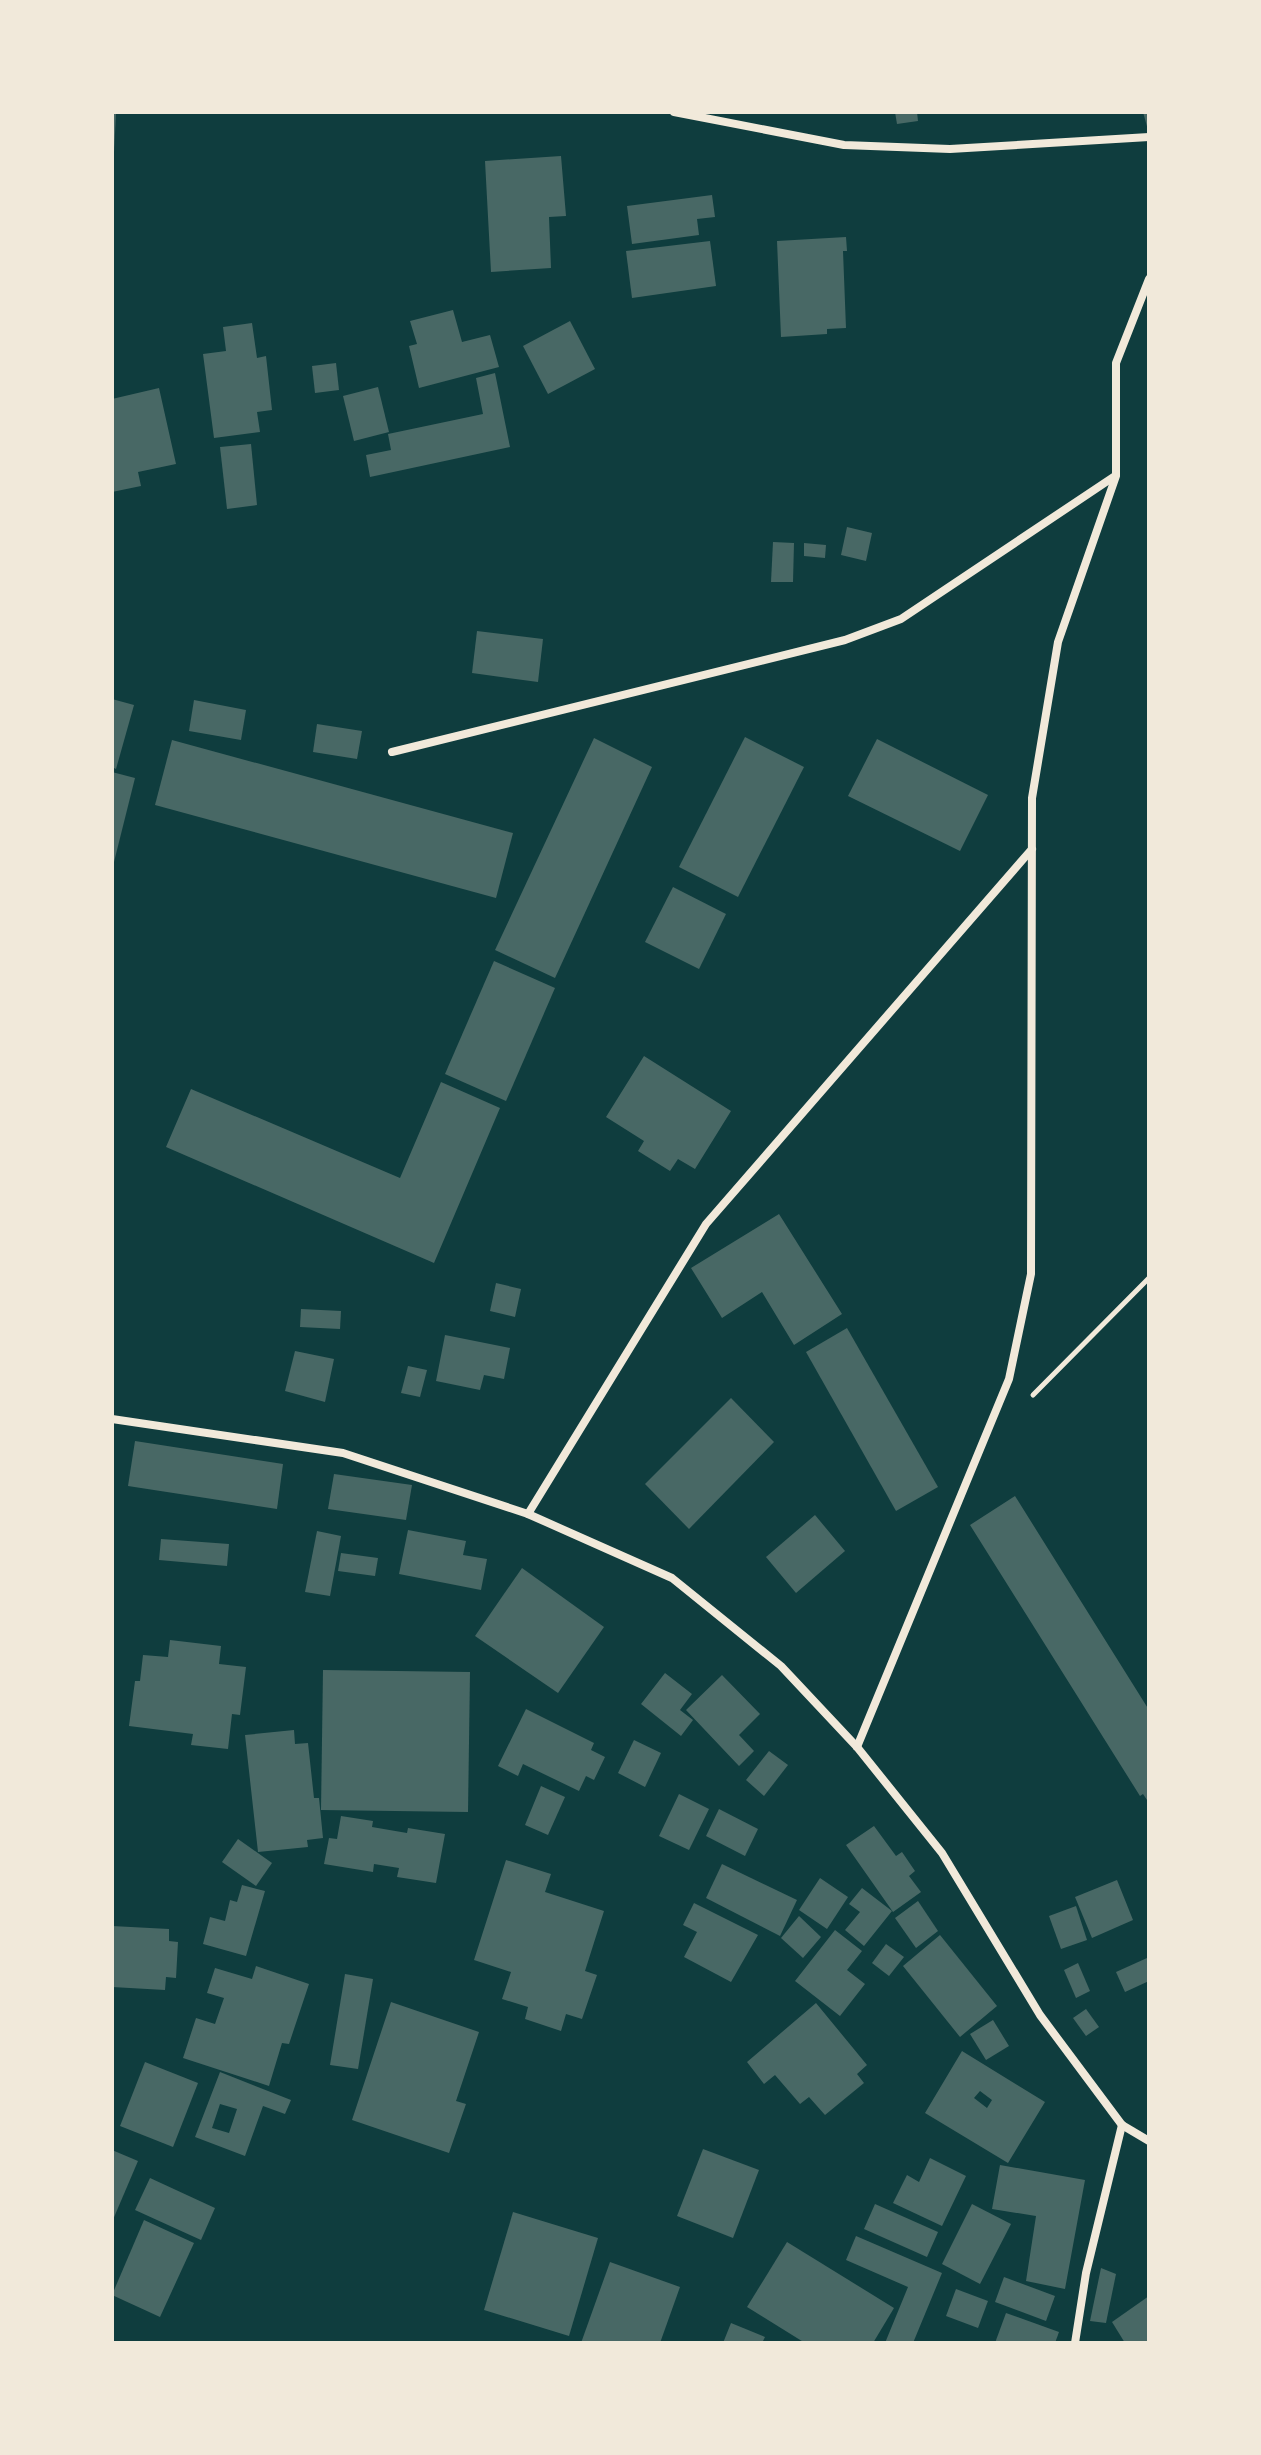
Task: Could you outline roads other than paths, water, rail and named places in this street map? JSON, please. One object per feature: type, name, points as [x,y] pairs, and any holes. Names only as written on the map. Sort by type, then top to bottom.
[{"type":"street","points":[[674,112],[704,115],[844,145],[950,149],[1149,137]]},
{"type":"street","points":[[857,1747],[1009,1379],[1031,1274],[1032,798],[1058,642],[1116,476],[1116,363],[1149,279]]},
{"type":"street","points":[[392,752],[845,640],[901,619],[1116,476]]},
{"type":"street","points":[[528,1514],[706,1224],[1032,849]]},
{"type":"street","points":[[112,1419],[343,1453],[528,1514],[672,1578],[781,1666],[857,1747],[942,1853],[1040,2015],[1122,2125],[1149,2141]]},
{"type":"street","points":[[1075,2343],[1086,2273],[1122,2125]]}]
